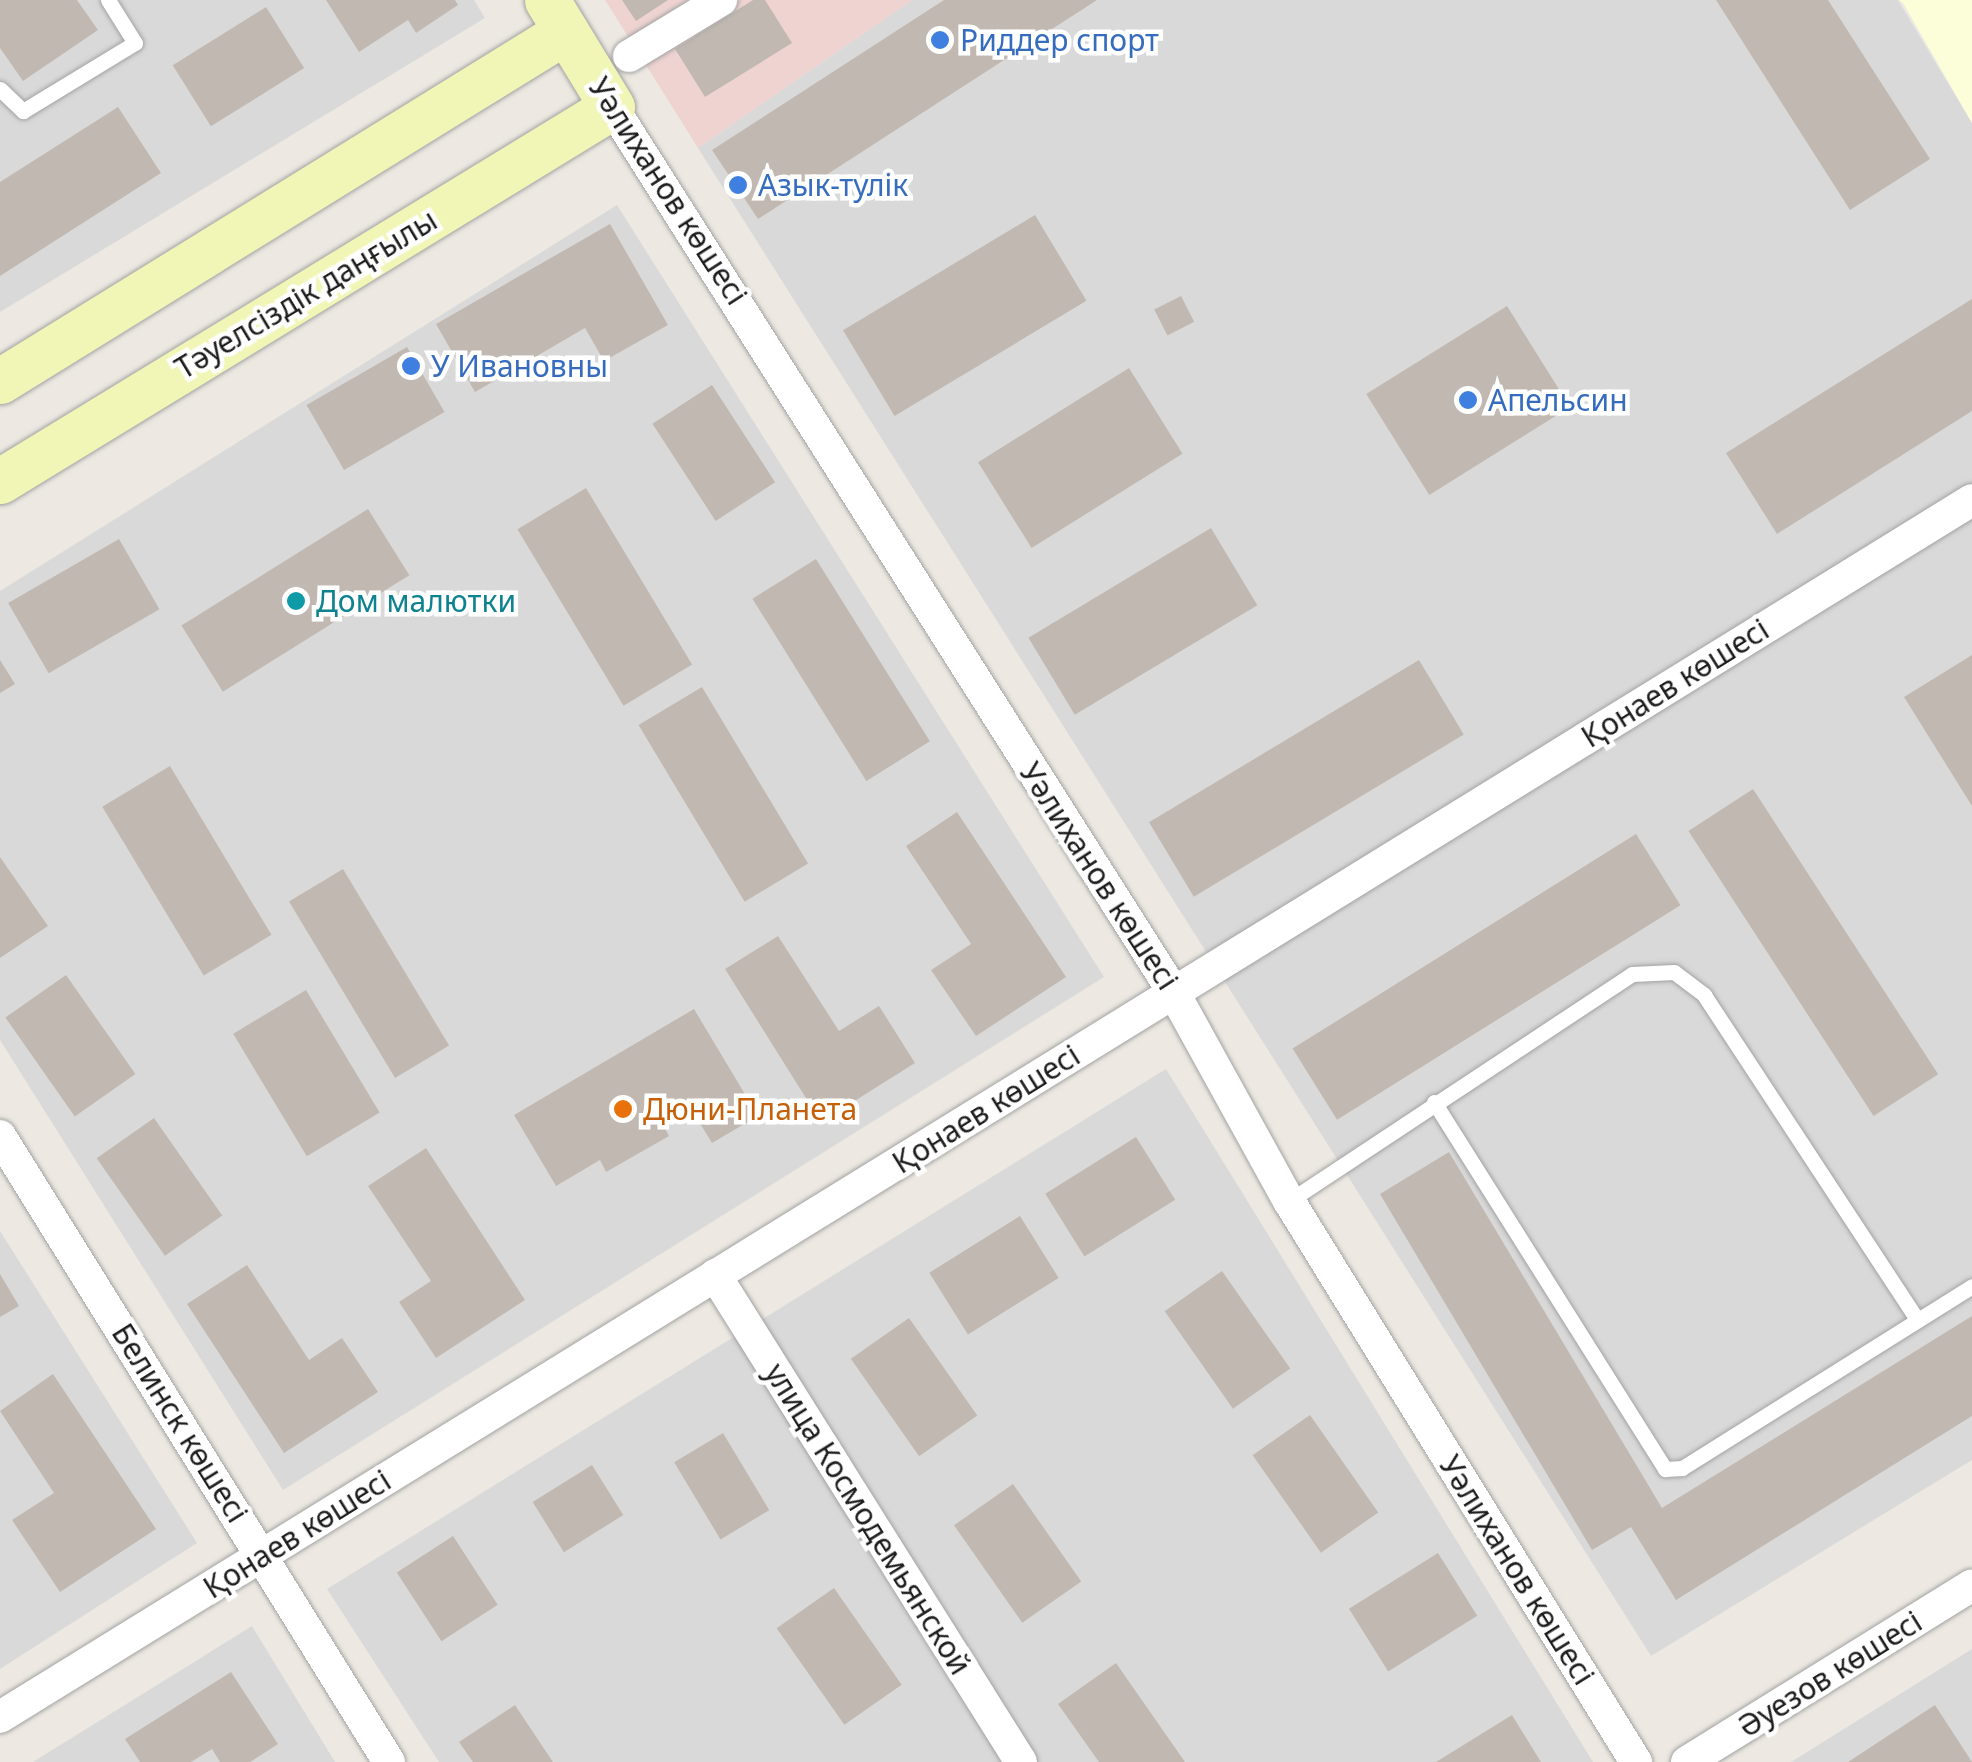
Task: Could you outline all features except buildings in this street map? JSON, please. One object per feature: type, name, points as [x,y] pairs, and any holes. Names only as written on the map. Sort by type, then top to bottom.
[{"type":"street","points":[[630,56],[720,0]]},
{"type":"street","points":[[0,381],[556,16]]},
{"type":"street","name":"Уәлиханов көшесі","points":[[556,16],[1174,992],[1290,1201],[1636,1762]]},
{"type":"street","name":"Тәуелсіздік даңғылы","points":[[0,481],[612,107]]},
{"type":"street","name":"Қонаев көшесі","points":[[0,1717],[1972,500]]},
{"type":"street","name":"Белинск көшесі","points":[[0,1136],[389,1762]]},
{"type":"street","name":"улица Космодемьянской","points":[[716,1276],[1021,1762]]},
{"type":"street","name":"Әуезов көшесі","points":[[1687,1762],[1972,1585]]},
{"type":"lane","points":[[0,89],[23,110],[135,43],[108,0]]},
{"type":"lane","points":[[1290,1201],[1632,974],[1674,972],[1704,995],[1918,1319]]},
{"type":"lane","points":[[1434,1102],[1654,1464],[1682,1468],[1972,1286]]},
{"type":"shaded area","points":[[0,0],[474,0],[485,18],[0,312]]},
{"type":"shaded area","points":[[605,0],[912,0],[698,148]]},
{"type":"shaded area","points":[[912,0],[1898,0],[1972,123],[1972,1460],[1651,1656],[698,148]]},
{"type":"shaded area","points":[[1899,0],[1972,0],[1972,123],[1903,3]]},
{"type":"shaded area","points":[[617,205],[1104,977],[283,1490],[0,1040],[0,591]]},
{"type":"shaded area","points":[[1166,1069],[1593,1762],[439,1762],[327,1589]]},
{"type":"shaded area","points":[[0,1231],[197,1543],[0,1669]]},
{"type":"shaded area","points":[[252,1626],[335,1762],[33,1762]]},
{"type":"shaded area","points":[[1972,1649],[1972,1762],[1791,1762]]},
{"type":"place","name":"Риддер спорт","points":[[940,40]]},
{"type":"place","name":"Азык-тулiк","points":[[738,185]]},
{"type":"place","name":"У Ивановны","points":[[411,366]]},
{"type":"place","name":"Апельсин","points":[[1468,400]]},
{"type":"place","name":"Дом малютки","points":[[296,601]]},
{"type":"place","name":"Дюни-Планета","points":[[623,1109]]}]
